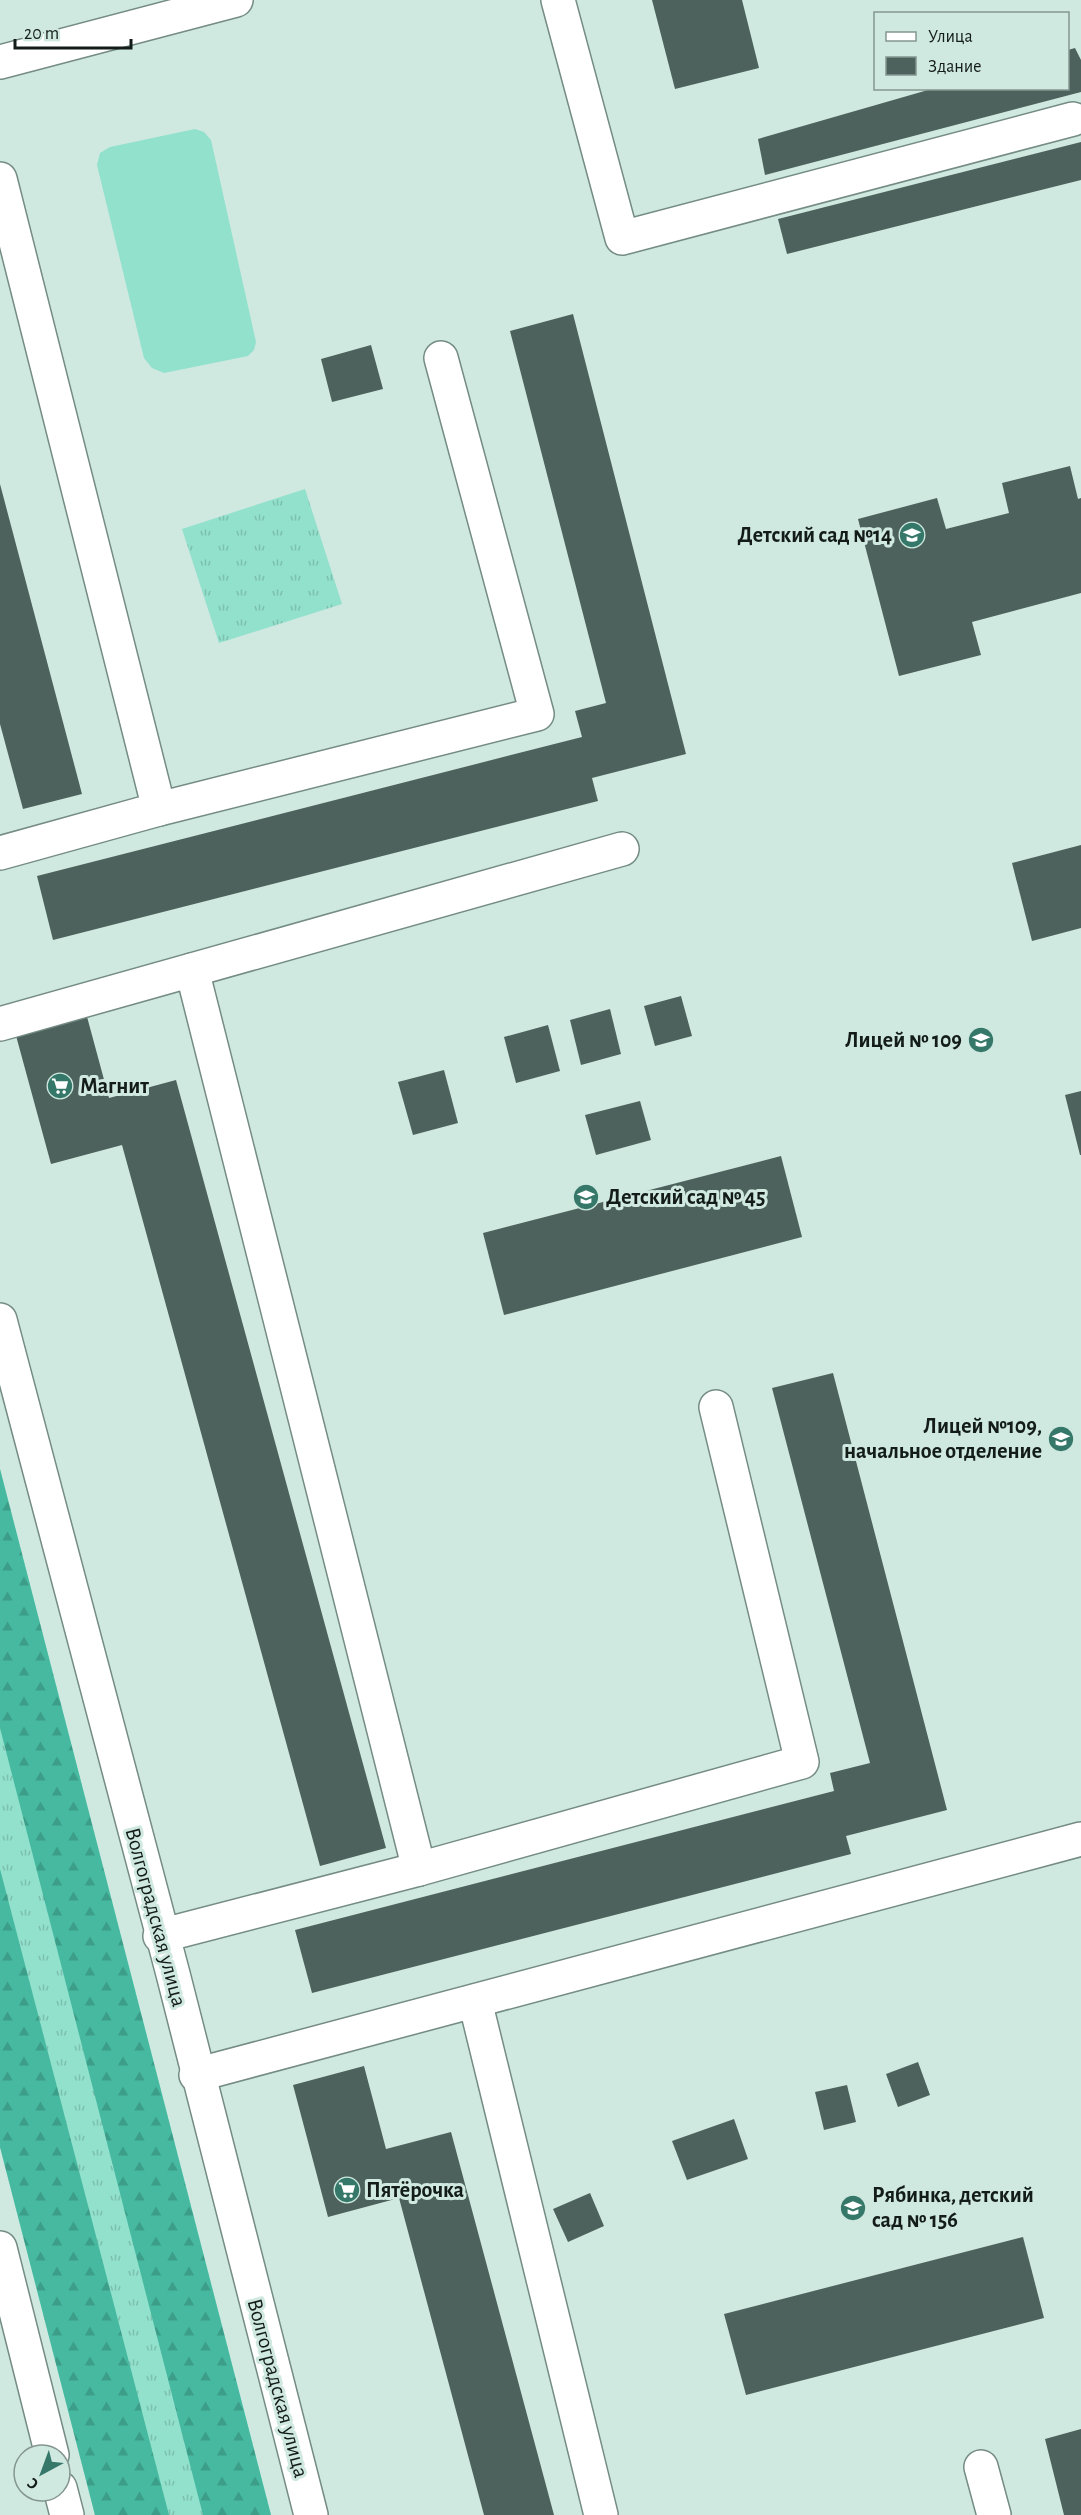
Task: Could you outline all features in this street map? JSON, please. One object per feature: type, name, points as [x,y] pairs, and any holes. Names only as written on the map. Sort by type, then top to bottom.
[{"type":"street","points":[[0,62],[236,0]]},
{"type":"street","points":[[558,0],[622,238],[1073,119]]},
{"type":"street","points":[[0,179],[159,809]]},
{"type":"street","points":[[0,853],[159,809],[537,714],[441,358]]},
{"type":"street","points":[[0,1024],[622,849]]},
{"type":"street","points":[[192,970],[419,1869]]},
{"type":"street","name":"Волгоградская улица","points":[[0,1320],[160,1935],[173,1974],[196,2075],[311,2515]]},
{"type":"street","points":[[160,1935],[419,1869],[802,1762],[716,1407]]},
{"type":"street","points":[[196,2075],[1081,1839]]},
{"type":"street","points":[[475,2001],[601,2515]]},
{"type":"street","points":[[0,2248],[49,2443]]},
{"type":"street","points":[[981,2467],[994,2515]]},
{"type":"green space","points":[[195,129],[204,132],[211,140],[256,342],[254,350],[248,356],[164,373],[152,368],[144,358],[97,165],[100,153],[110,147]]},
{"type":"green space","points":[[305,489],[342,604],[219,643],[182,529]]},
{"type":"green space","points":[[0,1469],[271,2515],[95,2515],[0,2147]]},
{"type":"green space","points":[[0,1469],[271,2515],[203,2515],[0,1728]]},
{"type":"green space","points":[[0,1869],[169,2515],[95,2515],[0,2147]]},
{"type":"building","points":[[652,0],[742,0],[759,68],[675,89]]},
{"type":"building","points":[[1075,48],[1081,60],[1081,92],[765,175],[758,139],[928,90],[1069,90],[1069,50]]},
{"type":"building","points":[[1081,142],[1081,180],[787,254],[778,219]]},
{"type":"building","points":[[573,314],[686,754],[592,778],[598,801],[53,940],[37,876],[582,737],[575,711],[606,703],[510,331]]},
{"type":"building","points":[[371,345],[383,389],[332,402],[321,359]]},
{"type":"building","points":[[1070,466],[1078,499],[1081,498],[1081,593],[972,622],[981,655],[899,676],[858,519],[937,498],[946,529],[1009,513],[1002,483]]},
{"type":"building","points":[[0,484],[82,794],[23,809],[0,724]]},
{"type":"building","points":[[1081,845],[1081,928],[1032,941],[1012,863]]},
{"type":"building","points":[[681,996],[692,1036],[655,1046],[644,1006]]},
{"type":"building","points":[[610,1009],[621,1054],[581,1065],[570,1020]]},
{"type":"building","points":[[86,1013],[109,1098],[176,1080],[386,1848],[320,1866],[122,1145],[51,1164],[15,1032]]},
{"type":"building","points":[[548,1025],[560,1071],[516,1083],[504,1037]]},
{"type":"building","points":[[444,1070],[458,1123],[413,1135],[398,1082]]},
{"type":"building","points":[[1081,1091],[1081,1155],[1080,1155],[1065,1095]]},
{"type":"building","points":[[640,1101],[651,1140],[596,1155],[585,1115]]},
{"type":"building","points":[[781,1156],[802,1237],[504,1315],[483,1233]]},
{"type":"building","points":[[833,1373],[947,1810],[846,1836],[851,1854],[312,1993],[295,1930],[834,1791],[830,1773],[870,1763],[772,1388]]},
{"type":"building","points":[[918,2062],[930,2095],[898,2107],[886,2074]]},
{"type":"building","points":[[364,2066],[386,2149],[451,2132],[554,2515],[484,2515],[399,2198],[328,2217],[293,2085]]},
{"type":"building","points":[[847,2085],[856,2122],[824,2130],[815,2092]]},
{"type":"building","points":[[734,2119],[748,2159],[687,2180],[672,2141]]},
{"type":"building","points":[[590,2193],[604,2226],[568,2242],[553,2209]]},
{"type":"building","points":[[1023,2237],[1044,2318],[746,2395],[724,2314]]},
{"type":"building","points":[[1081,2429],[1081,2515],[1064,2515],[1045,2439]]},
{"type":"place","name":"Детский сад №14","points":[[912,535]]},
{"type":"place","name":"Лицей № 109","points":[[981,1040]]},
{"type":"place","name":"Магнит","points":[[60,1086]]},
{"type":"place","name":"Детский сад № 45","points":[[586,1197]]},
{"type":"place","name":"Лицей №109, начальное отделение","points":[[1061,1439]]},
{"type":"place","name":"Пятёрочка","points":[[347,2190]]},
{"type":"place","name":"Рябинка, детский сад № 156","points":[[853,2208]]}]
